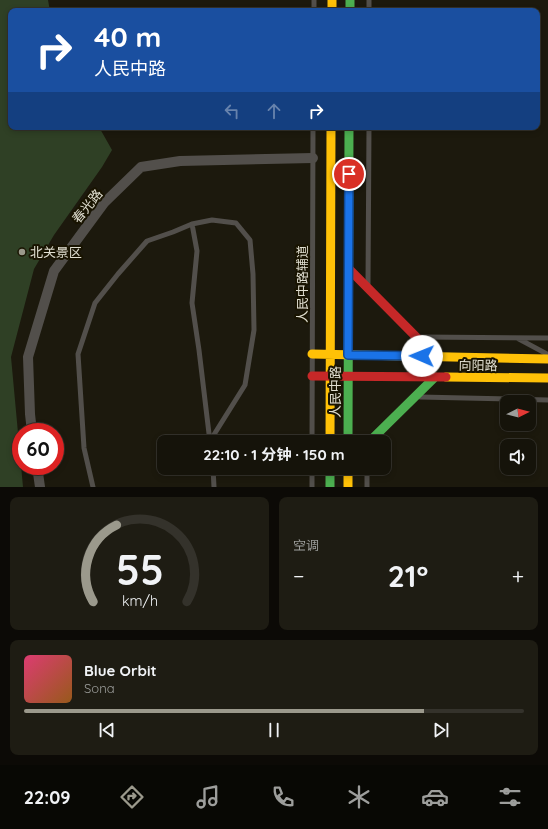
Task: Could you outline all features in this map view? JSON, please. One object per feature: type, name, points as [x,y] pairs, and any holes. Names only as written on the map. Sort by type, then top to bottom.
[{"type":"main road","name":"人民中路","points":[[330,435],[331,130]]},
{"type":"main road","name":"人民中路","points":[[348,435],[349,130]]},
{"type":"main road","points":[[349,269],[436,357]]},
{"type":"main road","name":"向阳路","points":[[312,354],[548,359]]},
{"type":"main road","name":"向阳路","points":[[312,376],[548,378]]},
{"type":"main road","points":[[376,435],[435,377]]},
{"type":"main road","points":[[330,475],[330,487]]},
{"type":"main road","points":[[348,475],[348,487]]},
{"type":"street","name":"春光路","points":[[31,423],[28,357],[54,271],[104,203],[141,167],[180,161],[313,158]]},
{"type":"street","points":[[38,475],[40,487]]},
{"type":"lane","name":"人民中路辅道","points":[[312,435],[313,130]]},
{"type":"lane","points":[[368,289],[369,130]]},
{"type":"lane","points":[[93,487],[84,448],[78,354],[95,303],[147,241],[192,224],[212,220],[236,223],[250,240],[253,274],[254,330],[245,385],[214,435]]},
{"type":"lane","points":[[192,224],[196,251],[192,303],[209,435]]},
{"type":"lane","points":[[417,337],[548,338]]},
{"type":"lane","points":[[516,338],[548,354]]},
{"type":"lane","points":[[416,397],[548,400]]},
{"type":"lane","points":[[213,475],[214,487]]},
{"type":"lane","points":[[312,475],[312,487]]},
{"type":"lane","points":[[367,475],[367,487]]},
{"type":"green space","name":"北关景区","points":[[0,0],[48,0],[49,8],[8,8],[8,130],[101,130],[112,150],[102,167],[54,235],[34,269],[11,357],[17,423],[12,423],[12,475],[22,475],[23,487],[0,487]]},
{"type":"traffic: fast","points":[[350,0],[350,8]]},
{"type":"traffic: fast","points":[[348,435],[349,130]]},
{"type":"traffic: fast","points":[[376,435],[435,377]]},
{"type":"traffic: fast","points":[[330,475],[330,487]]},
{"type":"traffic: slow","points":[[332,0],[332,8]]},
{"type":"traffic: slow","points":[[330,435],[331,130]]},
{"type":"traffic: slow","points":[[312,354],[548,359]]},
{"type":"traffic: slow","points":[[446,377],[548,378]]},
{"type":"traffic: slow","points":[[348,475],[348,487]]},
{"type":"traffic: jam","points":[[349,269],[436,357]]},
{"type":"traffic: jam","points":[[312,376],[446,377]]},
{"type":"place","name":"北关景区","points":[[22,252]]},
{"type":"route","points":[[349,174],[348,355],[422,356]]}]
